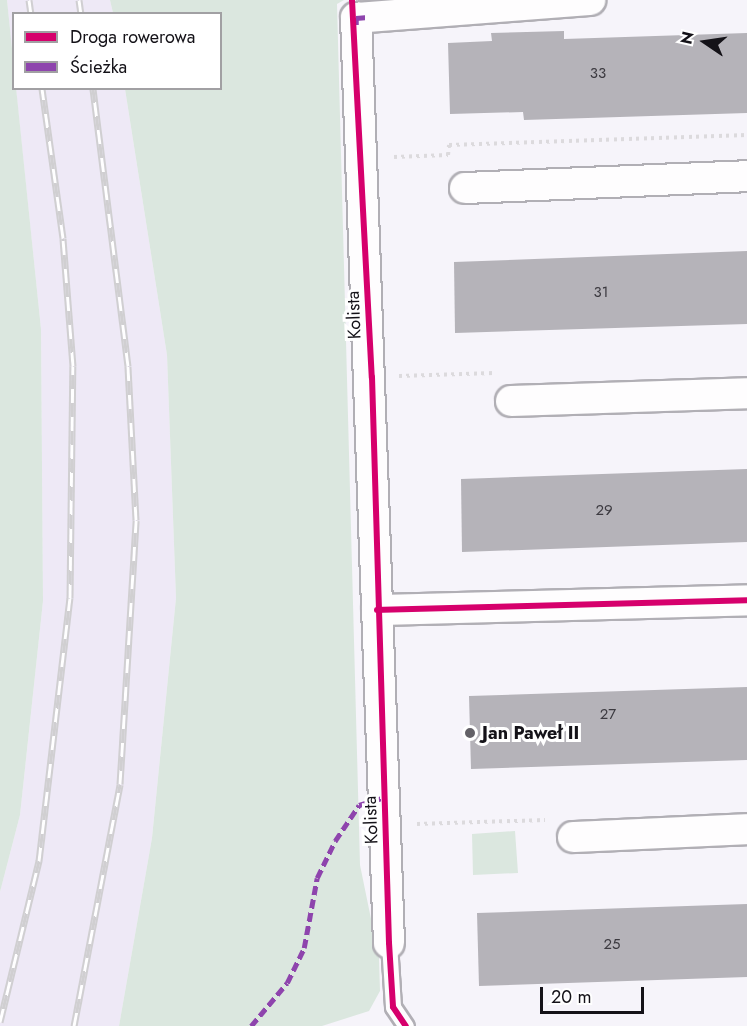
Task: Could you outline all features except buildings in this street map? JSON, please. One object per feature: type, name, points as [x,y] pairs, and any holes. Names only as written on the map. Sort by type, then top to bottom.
[{"type":"street","name":"Kolista","points":[[389,943],[356,18],[590,0]]},
{"type":"street","points":[[465,188],[747,177]]},
{"type":"street","points":[[511,401],[747,393]]},
{"type":"street","points":[[377,610],[747,600]]},
{"type":"street","points":[[573,837],[747,829]]},
{"type":"lane","name":"Kolista","points":[[389,943],[393,1007],[406,1026]]},
{"type":"path","points":[[362,158],[448,155],[449,146],[747,135]]},
{"type":"path","points":[[386,825],[564,820],[573,837]]},
{"type":"shaded area","points":[[0,0],[7,0],[12,48],[12,90],[16,90],[41,329],[43,601],[20,815],[0,892]]},
{"type":"shaded area","points":[[7,0],[110,0],[113,12],[12,12],[12,51]]},
{"type":"shaded area","points":[[110,0],[344,0],[337,4],[360,865],[379,958],[380,991],[369,1011],[322,1026],[119,1026],[152,838],[176,598],[167,355],[125,90],[222,90],[222,12],[113,12]]},
{"type":"shaded area","points":[[16,90],[125,90],[167,355],[176,598],[152,838],[119,1026],[0,1026],[0,892],[20,815],[43,601],[41,329]]},
{"type":"shaded area","points":[[515,831],[518,873],[473,875],[472,834]]},
{"type":"railway","points":[[29,0],[31,12]]},
{"type":"railway","points":[[79,0],[81,12]]},
{"type":"railway","points":[[0,1022],[39,861],[70,598],[73,366],[63,238],[42,90]]},
{"type":"railway","points":[[74,1026],[120,784],[136,520],[128,366],[93,90]]},
{"type":"marked path","points":[[356,25],[356,18],[368,17]]},
{"type":"marked path","points":[[251,1026],[287,983],[304,948],[317,878],[335,841],[359,805],[385,797]]},
{"type":"cycle path","points":[[352,0],[372,377],[389,943],[393,1007],[406,1026]]},
{"type":"cycle path","points":[[377,610],[747,600]]},
{"type":"place","name":"Jan Paweł II","points":[[470,733]]}]
